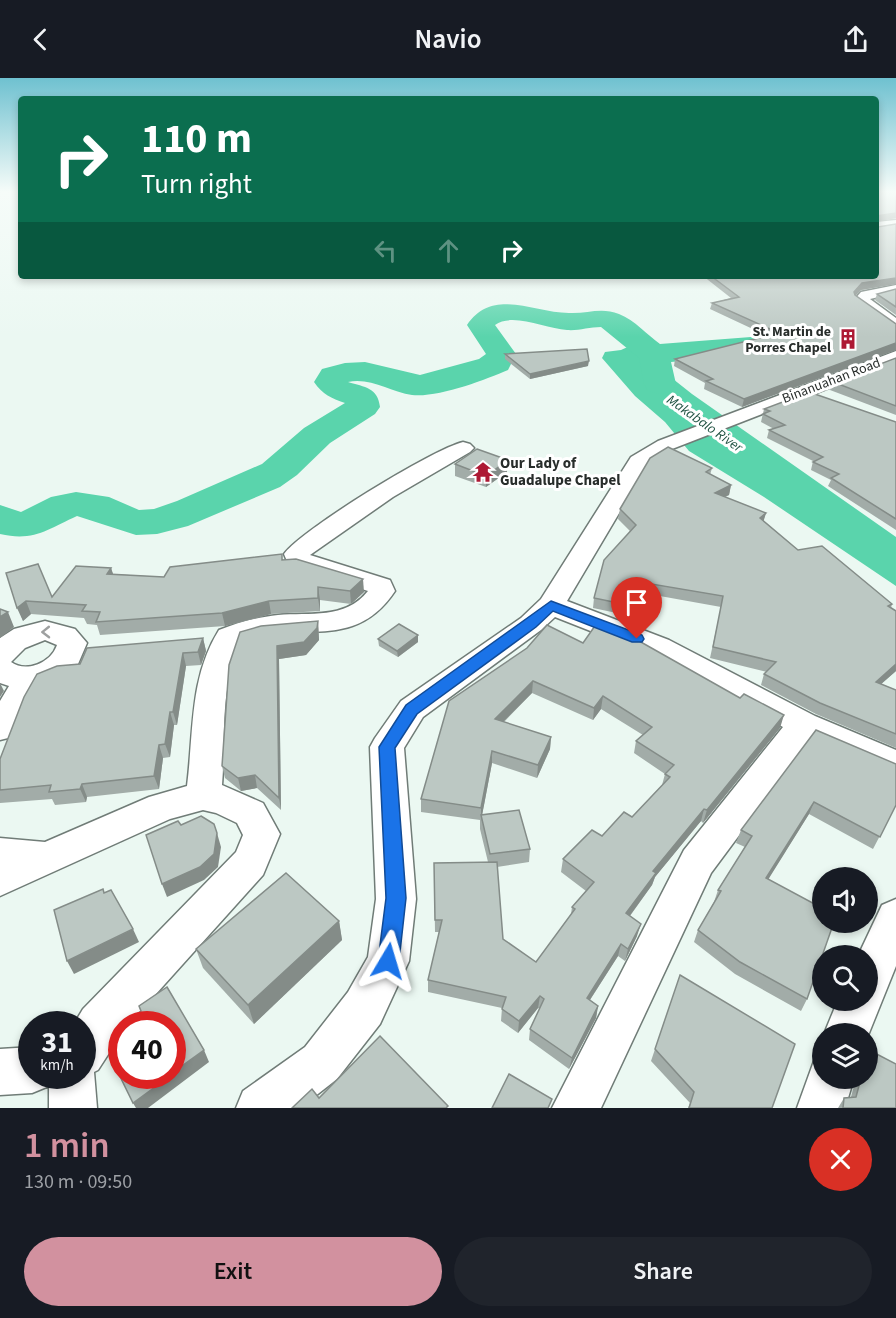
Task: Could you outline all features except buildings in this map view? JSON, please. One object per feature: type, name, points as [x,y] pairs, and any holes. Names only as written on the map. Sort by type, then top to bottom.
[{"type":"street","points":[[896,289],[866,295],[861,300],[896,325]]},
{"type":"street","name":"Binanuahan Road","points":[[260,1108],[321,1063],[364,1008],[388,961],[396,898],[387,747],[411,710],[531,624],[551,605],[639,462],[665,445],[896,356]]},
{"type":"street","points":[[807,390],[829,399]]},
{"type":"street","points":[[193,640],[229,637],[264,626],[330,624],[350,620],[370,606],[382,591],[381,586],[298,561],[297,554],[304,546],[385,492],[463,448]]},
{"type":"street","points":[[551,605],[659,647],[804,724],[896,764]]},
{"type":"street","points":[[0,656],[15,640],[39,632],[61,632],[72,643],[72,650],[62,664],[52,670],[30,677],[8,675],[0,669]]},
{"type":"street","points":[[203,796],[214,676],[218,656],[229,637]]},
{"type":"street","points":[[72,650],[102,647]]},
{"type":"street","points":[[0,729],[30,677]]},
{"type":"street","points":[[576,1108],[697,862],[804,724]]},
{"type":"street","points":[[0,879],[162,807],[203,796],[223,800],[250,813],[261,834],[250,863],[96,1030]]},
{"type":"street","points":[[0,854],[47,858]]},
{"type":"street","points":[[878,959],[896,918]]},
{"type":"street","points":[[0,1072],[18,1073]]},
{"type":"street","points":[[821,1108],[827,1089]]},
{"type":"water","points":[[643,340],[665,347],[674,357],[666,364],[668,375],[692,394],[896,537],[896,586],[764,497],[689,451],[665,422],[635,396],[602,358],[605,352],[621,350]]},
{"type":"waterway","name":"Makabalo River","points":[[654,354],[757,345],[805,322],[800,290],[784,279]]},
{"type":"waterway","points":[[0,518],[11,524],[21,525],[40,520],[66,506],[85,504],[128,520],[145,523],[173,517],[251,486],[283,467],[317,435],[363,407],[362,397],[335,388],[330,382],[333,376],[345,372],[365,371],[402,383],[420,385],[455,377],[497,363],[501,354],[481,325],[487,317],[496,313],[521,313],[568,322],[594,318],[609,320],[654,354]]},
{"type":"waterway","name":"Makabalo River","points":[[654,354],[660,384]]},
{"type":"place","name":"St. Martin de Porres Chapel","points":[[848,339]]},
{"type":"place","name":"Our Lady of Guadalupe Chapel","points":[[483,472]]},
{"type":"route","points":[[388,961],[396,898],[387,747],[411,710],[531,624],[551,605],[637,639]]}]
